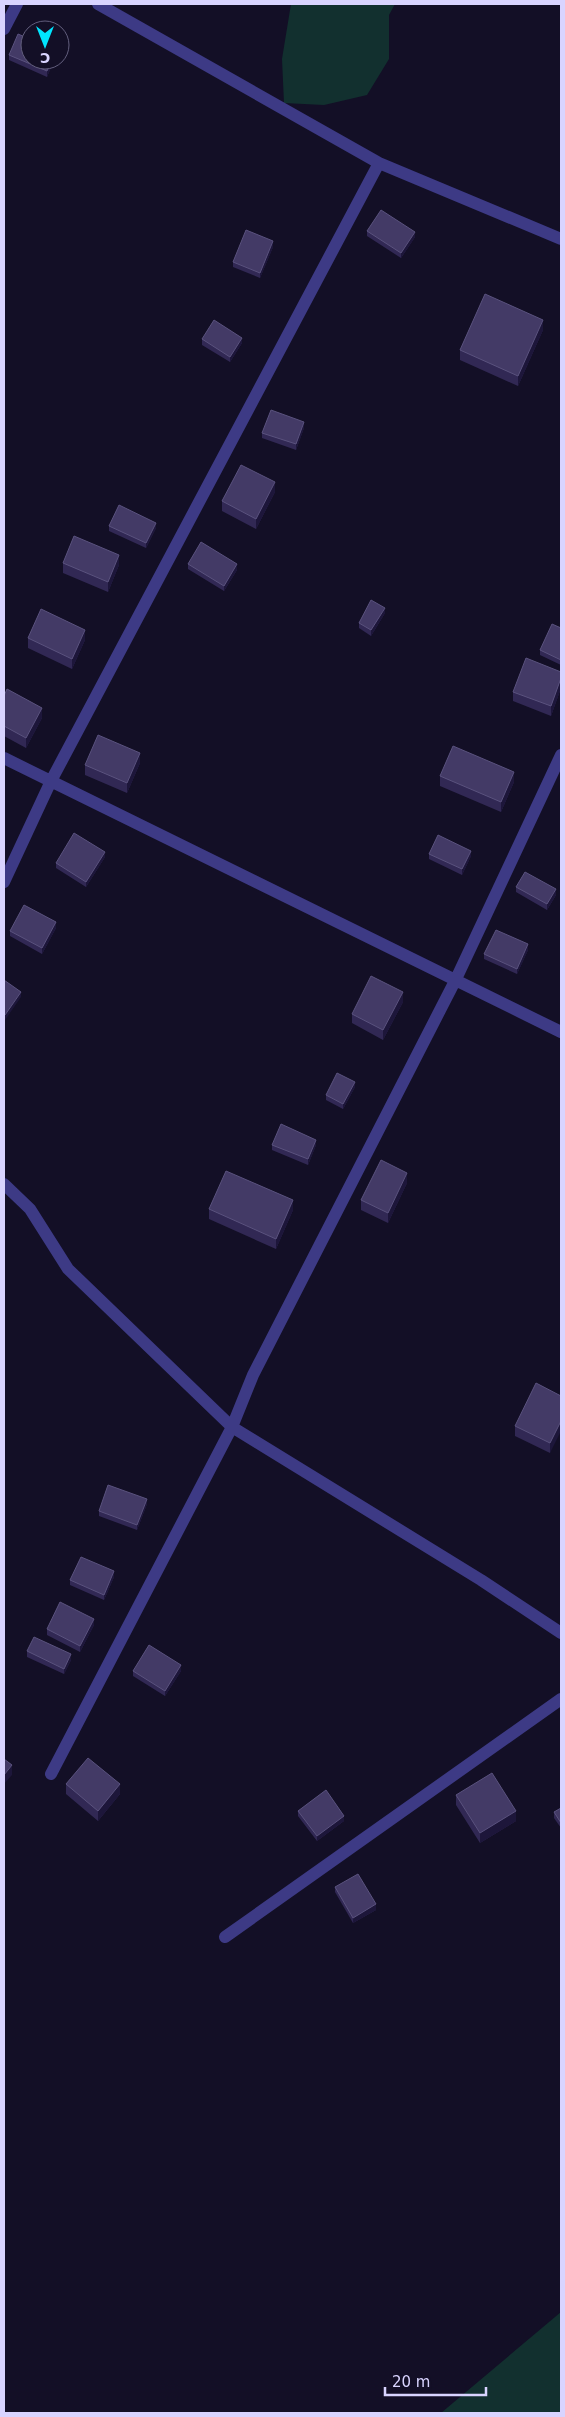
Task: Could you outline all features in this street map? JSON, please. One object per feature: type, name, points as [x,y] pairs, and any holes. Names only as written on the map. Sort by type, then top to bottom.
[{"type":"lane","points":[[4,29],[17,4]]},
{"type":"lane","points":[[98,4],[379,163],[561,239]]},
{"type":"lane","points":[[4,882],[51,781],[379,163]]},
{"type":"lane","points":[[51,1774],[232,1427],[253,1375],[456,979],[561,755]]},
{"type":"lane","points":[[4,758],[561,1032]]},
{"type":"lane","points":[[4,1184],[30,1209],[68,1269],[232,1427],[481,1580],[561,1632]]},
{"type":"lane","points":[[226,1936],[561,1699]]},
{"type":"green space","points":[[291,4],[395,4],[389,15],[389,59],[367,95],[324,105],[284,103],[282,59]]},
{"type":"green space","points":[[561,2312],[561,2413],[441,2413]]},
{"type":"building","points":[[18,34],[20,35],[20,60],[9,55]]},
{"type":"building","points":[[381,210],[415,232],[401,253],[367,231]]},
{"type":"building","points":[[246,230],[273,241],[260,273],[233,262]]},
{"type":"building","points":[[485,294],[543,320],[518,376],[460,350]]},
{"type":"building","points":[[214,320],[242,338],[230,357],[202,339]]},
{"type":"building","points":[[271,410],[304,422],[296,444],[262,433]]},
{"type":"building","points":[[241,465],[275,482],[256,519],[222,501]]},
{"type":"building","points":[[119,505],[156,523],[146,543],[109,526]]},
{"type":"building","points":[[74,536],[119,555],[108,582],[63,563]]},
{"type":"building","points":[[201,542],[237,564],[224,586],[188,564]]},
{"type":"building","points":[[371,600],[385,608],[371,630],[359,623]]},
{"type":"building","points":[[41,609],[85,630],[72,659],[28,638]]},
{"type":"building","points":[[552,624],[561,628],[561,660],[540,650]]},
{"type":"building","points":[[526,658],[561,672],[561,678],[551,706],[513,692]]},
{"type":"building","points":[[7,689],[42,708],[26,738],[4,726],[4,696]]},
{"type":"building","points":[[98,735],[140,753],[127,783],[85,765]]},
{"type":"building","points":[[453,746],[514,772],[501,802],[440,776]]},
{"type":"building","points":[[74,833],[105,852],[86,882],[56,863]]},
{"type":"building","points":[[438,835],[471,851],[462,869],[429,854]]},
{"type":"building","points":[[525,872],[556,889],[547,904],[516,887]]},
{"type":"building","points":[[24,905],[56,922],[42,948],[10,931]]},
{"type":"building","points":[[496,930],[528,944],[517,969],[484,954]]},
{"type":"building","points":[[371,976],[403,992],[383,1030],[352,1014]]},
{"type":"building","points":[[4,980],[21,992],[5,1015],[4,1014]]},
{"type":"building","points":[[337,1073],[355,1082],[343,1104],[326,1095]]},
{"type":"building","points":[[281,1124],[316,1140],[308,1159],[272,1145]]},
{"type":"building","points":[[381,1160],[407,1173],[388,1213],[361,1200]]},
{"type":"building","points":[[226,1171],[293,1200],[276,1239],[209,1209]]},
{"type":"building","points":[[536,1383],[561,1396],[561,1421],[550,1443],[515,1426]]},
{"type":"building","points":[[108,1485],[147,1499],[137,1525],[99,1511]]},
{"type":"building","points":[[81,1557],[114,1571],[104,1595],[70,1580]]},
{"type":"building","points":[[60,1602],[94,1619],[80,1646],[47,1629]]},
{"type":"building","points":[[34,1637],[71,1654],[64,1669],[27,1651]]},
{"type":"building","points":[[149,1645],[181,1665],[165,1691],[133,1671]]},
{"type":"building","points":[[88,1758],[120,1784],[98,1811],[66,1784]]},
{"type":"building","points":[[4,1759],[12,1765],[4,1775]]},
{"type":"building","points":[[492,1773],[516,1811],[480,1833],[456,1795]]},
{"type":"building","points":[[326,1790],[344,1816],[317,1836],[298,1811]]},
{"type":"building","points":[[561,1808],[561,1823],[554,1812]]},
{"type":"building","points":[[358,1874],[376,1904],[353,1918],[335,1887]]}]
